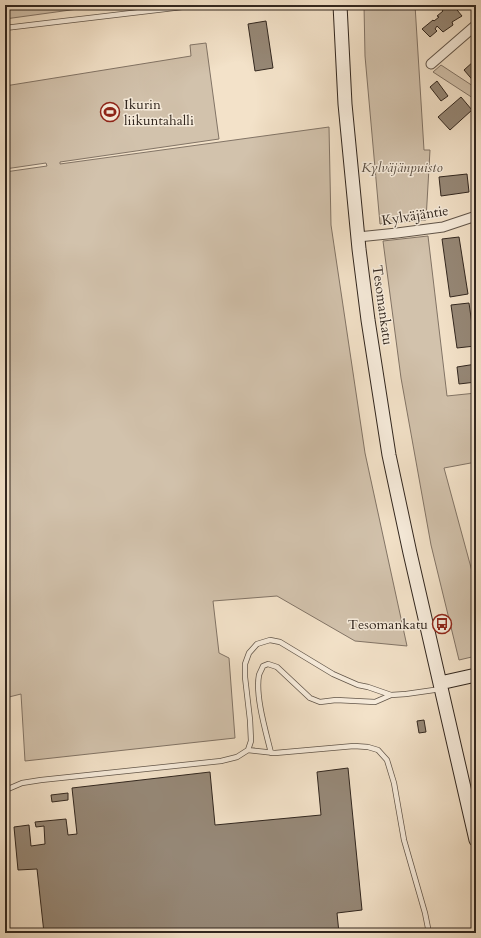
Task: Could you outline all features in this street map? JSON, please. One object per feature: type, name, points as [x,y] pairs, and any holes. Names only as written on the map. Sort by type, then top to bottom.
[{"type":"main road","name":"Tesomankatu","points":[[340,5],[345,104],[358,237],[368,320],[389,455],[476,840]]},
{"type":"main road","points":[[441,686],[476,675]]},
{"type":"street","points":[[431,64],[476,25]]},
{"type":"street","name":"Kylväjäntie","points":[[358,237],[443,227],[476,216]]},
{"type":"lane","points":[[5,28],[199,5]]},
{"type":"lane","points":[[8,789],[22,783],[41,780],[221,761],[237,757],[248,750],[251,741],[245,676],[249,653],[257,644],[270,640],[280,642],[333,674],[358,685],[391,695]]},
{"type":"lane","points":[[271,753],[263,722],[258,686],[263,666],[268,664],[277,667],[310,698],[320,702],[336,700],[375,702],[391,695],[406,694],[441,686]]},
{"type":"lane","points":[[248,750],[271,753],[301,752],[354,746],[368,747],[378,750],[387,760],[394,783],[404,840],[425,913],[429,933]]},
{"type":"green space","points":[[5,5],[107,5],[5,19]]},
{"type":"green space","name":"Kylväjänpuisto","points":[[364,5],[415,5],[424,150],[430,150],[426,220],[380,224],[365,56]]},
{"type":"green space","points":[[206,43],[219,139],[60,162],[60,164],[329,127],[331,225],[365,453],[407,646],[355,641],[277,596],[213,601],[219,653],[229,658],[235,738],[25,761],[21,694],[5,698],[5,172],[47,166],[46,163],[5,169],[5,86],[191,56],[190,45]]},
{"type":"green space","points":[[441,65],[476,88],[476,100],[433,72]]},
{"type":"green space","points":[[428,236],[447,396],[476,393],[476,462],[444,468],[476,586],[476,656],[459,660],[431,545],[401,378],[383,241]]},
{"type":"building","points":[[438,5],[453,5],[462,16],[452,22],[453,25],[443,32],[437,26],[435,29],[437,31],[430,37],[422,29],[439,17],[437,16],[443,11]]},
{"type":"building","points":[[266,21],[273,68],[255,71],[248,24]]},
{"type":"building","points":[[474,61],[476,64],[476,84],[464,70]]},
{"type":"building","points":[[437,81],[448,96],[441,101],[430,87]]},
{"type":"building","points":[[461,97],[472,110],[450,130],[438,117]]},
{"type":"building","points":[[467,174],[469,192],[441,196],[439,177]]},
{"type":"building","points":[[459,237],[468,294],[450,297],[442,239]]},
{"type":"building","points":[[469,303],[475,346],[457,348],[451,305]]},
{"type":"building","points":[[476,364],[476,382],[459,384],[457,367]]},
{"type":"building","points":[[424,720],[426,732],[419,733],[417,721]]},
{"type":"building","points":[[348,768],[362,910],[337,913],[339,933],[44,933],[37,869],[18,870],[14,827],[29,825],[31,846],[45,844],[44,826],[36,827],[35,822],[66,819],[68,835],[77,834],[72,788],[210,772],[215,825],[321,815],[317,772]]},
{"type":"building","points":[[68,793],[68,800],[52,802],[51,795]]},
{"type":"place","name":"Ikurin liikuntahalli","points":[[110,112]]},
{"type":"place","name":"Tesomankatu","points":[[442,624]]}]
